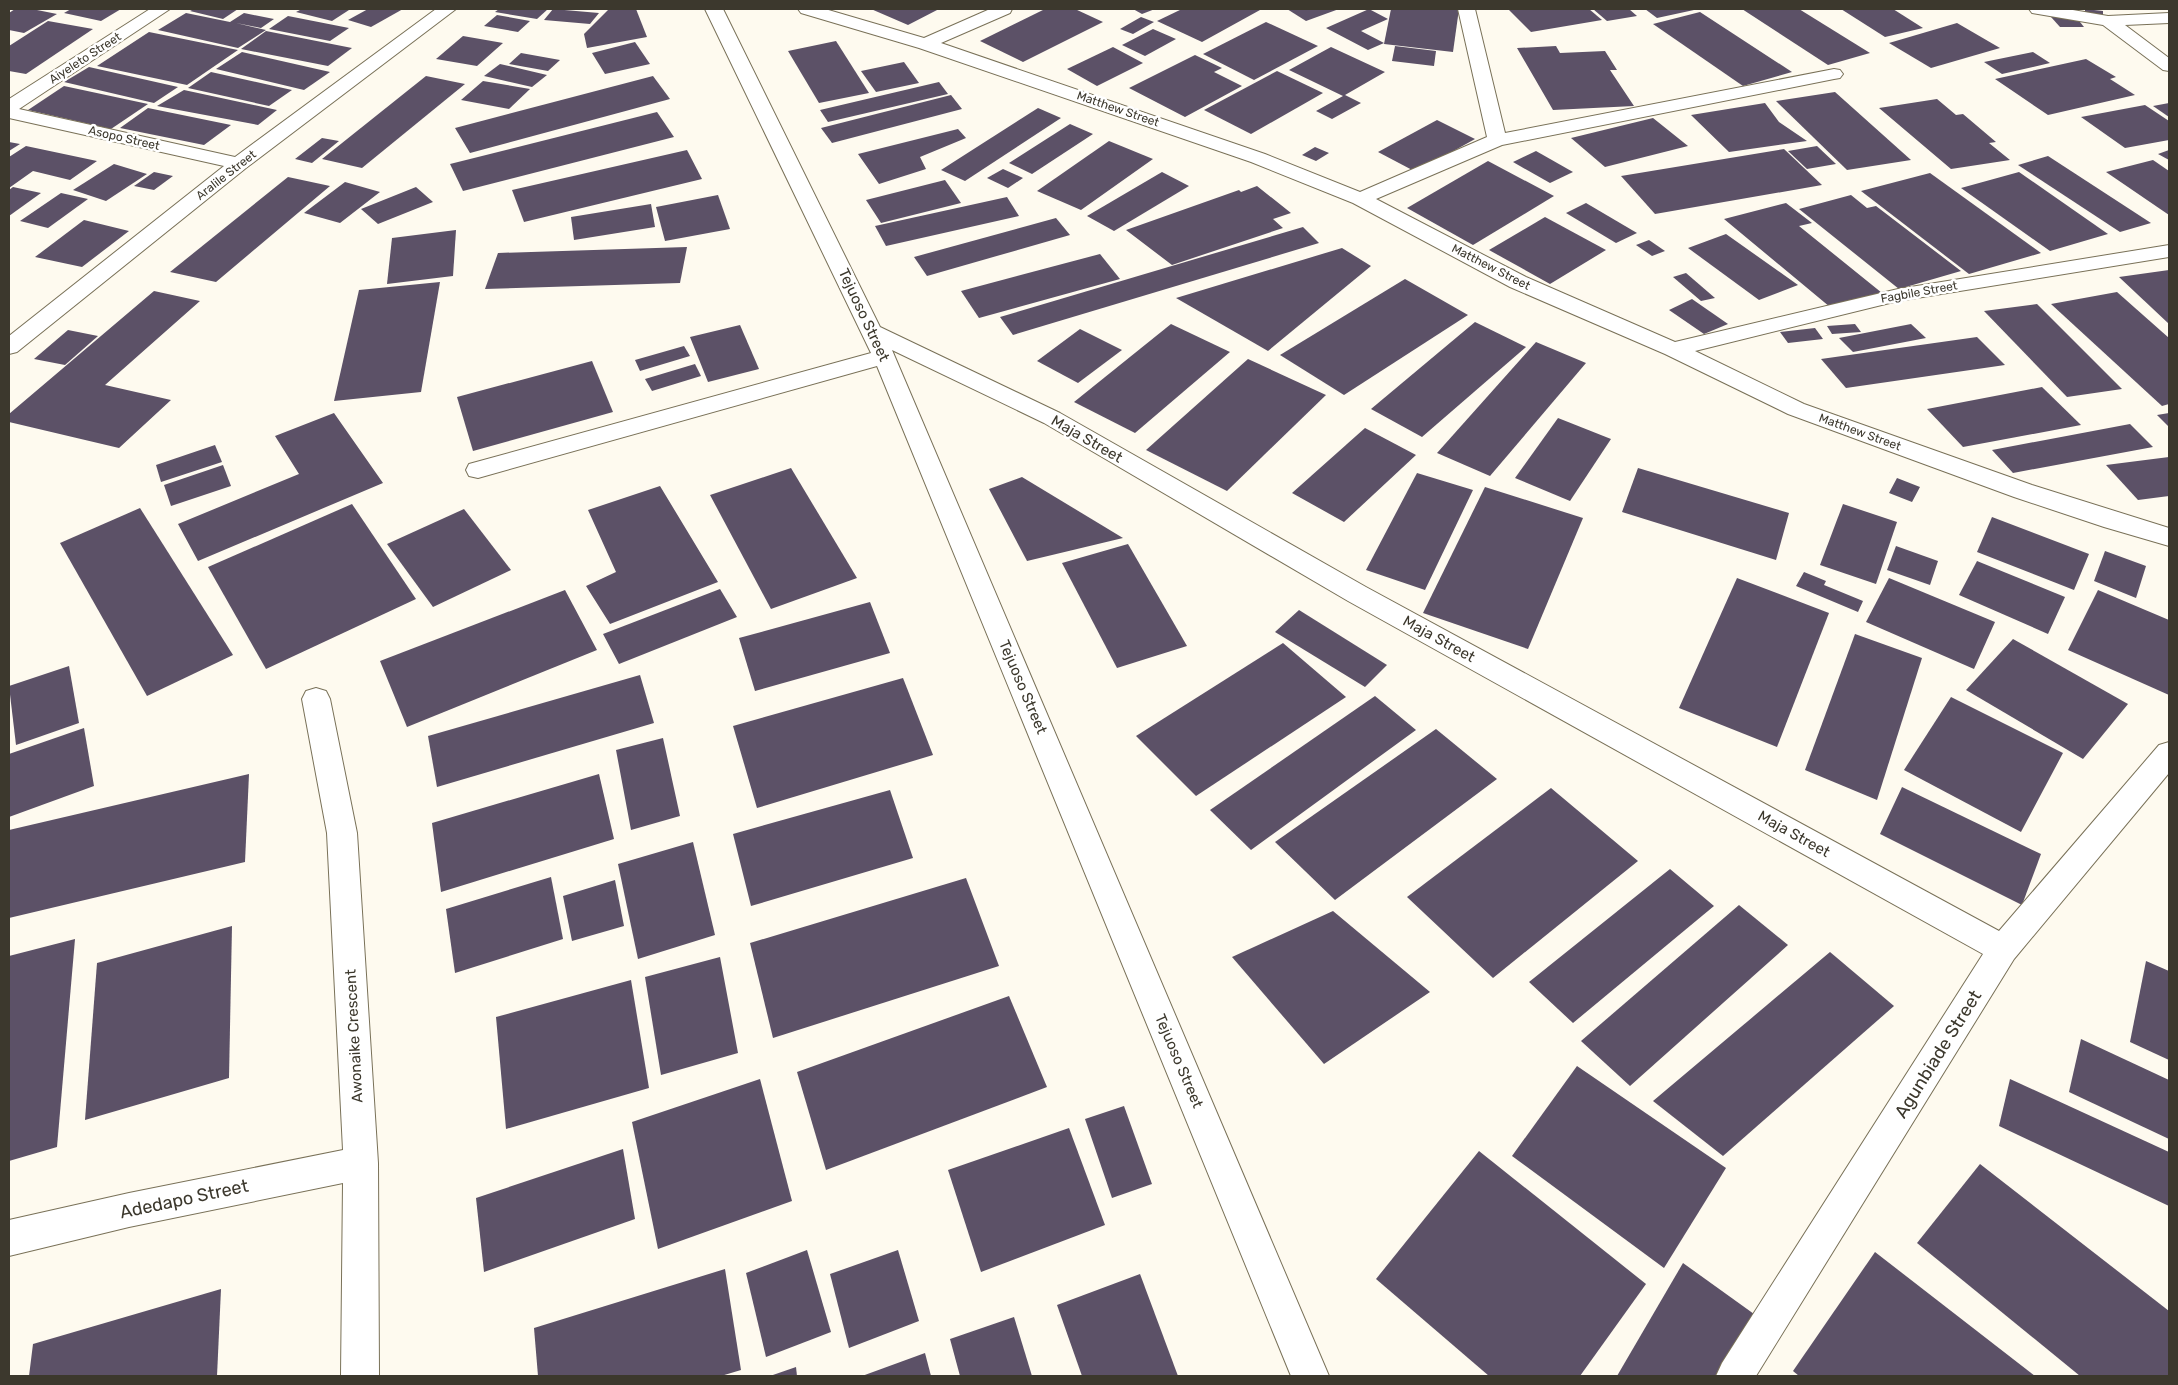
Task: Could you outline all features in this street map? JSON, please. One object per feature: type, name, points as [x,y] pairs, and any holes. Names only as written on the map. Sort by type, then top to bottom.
[{"type":"street","name":"Aiyeleto Street","points":[[9,107],[161,9]]},
{"type":"street","name":"Aralile Street","points":[[10,344],[240,164],[447,9]]},
{"type":"street","name":"Tejuoso Street","points":[[714,9],[884,356],[1310,1376]]},
{"type":"street","name":"Matthew Street","points":[[808,9],[925,44],[1079,95],[1258,158],[1360,200],[1518,282],[1673,349],[1796,409],[2113,521],[2169,537]]},
{"type":"street","points":[[925,44],[1004,9]]},
{"type":"street","points":[[1466,9],[1497,140]]},
{"type":"street","points":[[2038,9],[2136,18],[2169,18]]},
{"type":"street","points":[[2114,15],[2169,66]]},
{"type":"street","points":[[1360,200],[1497,140],[1834,74]]},
{"type":"street","name":"Asopo Street","points":[[9,112],[240,164]]},
{"type":"street","name":"Fagbile Street","points":[[1673,349],[1898,295],[2169,251]]},
{"type":"street","name":"Maja Street","points":[[873,332],[1052,418],[1357,594],[2004,949]]},
{"type":"street","points":[[478,470],[884,356]]},
{"type":"street","points":[[2113,521],[2169,516]]},
{"type":"street","name":"Awonaike Crescent","points":[[316,699],[342,833],[361,1163],[360,1376]]},
{"type":"street","name":"Agunbiade Street","points":[[1735,1376],[2004,949],[2169,753]]},
{"type":"street","name":"Adedapo Street","points":[[9,1238],[130,1210],[361,1163]]},
{"type":"building","points":[[15,9],[32,9],[57,14],[24,33],[9,30],[9,13]]},
{"type":"building","points":[[71,9],[121,9],[101,21],[64,13]]},
{"type":"building","points":[[194,9],[238,9],[223,19],[190,11]]},
{"type":"building","points":[[302,9],[349,10],[332,21],[296,12]]},
{"type":"building","points":[[368,9],[403,9],[371,27],[348,20]]},
{"type":"building","points":[[499,9],[548,9],[537,19],[495,12]]},
{"type":"building","points":[[553,9],[599,13],[590,24],[544,20]]},
{"type":"building","points":[[609,9],[636,9],[647,37],[587,48],[584,34]]},
{"type":"building","points":[[871,9],[939,9],[908,25]]},
{"type":"building","points":[[1045,9],[1075,9],[1103,22],[1023,62],[980,41]]},
{"type":"building","points":[[1133,9],[1155,9],[1142,14]]},
{"type":"building","points":[[1182,9],[1260,10],[1202,42],[1157,21]]},
{"type":"building","points":[[1287,9],[1339,9],[1306,21]]},
{"type":"building","points":[[1369,9],[1388,19],[1361,31],[1384,43],[1368,50],[1326,28]]},
{"type":"building","points":[[1391,9],[1459,9],[1453,52],[1384,44]]},
{"type":"building","points":[[1589,9],[1602,20],[1531,32],[1509,10]]},
{"type":"building","points":[[1593,9],[1629,9],[1637,16],[1607,21]]},
{"type":"building","points":[[1645,9],[1694,9],[1694,10],[1657,18]]},
{"type":"building","points":[[1742,9],[1799,9],[1870,53],[1828,65]]},
{"type":"building","points":[[1841,9],[1893,9],[1923,28],[1885,37]]},
{"type":"building","points":[[2085,9],[2103,11],[2103,18],[2085,14]]},
{"type":"building","points":[[1700,12],[1792,72],[1743,86],[1653,24]]},
{"type":"building","points":[[186,13],[230,22],[244,13],[274,19],[261,28],[236,23],[266,30],[238,48],[158,30]]},
{"type":"building","points":[[497,15],[530,21],[518,32],[484,26]]},
{"type":"building","points":[[288,16],[349,28],[330,41],[269,29]]},
{"type":"building","points":[[1141,17],[1154,22],[1133,34],[1120,29]]},
{"type":"building","points":[[2051,17],[2076,17],[2084,27],[2060,27]]},
{"type":"building","points":[[48,21],[93,29],[26,74],[9,71],[9,46]]},
{"type":"building","points":[[1266,22],[1318,46],[1254,80],[1203,54]]},
{"type":"building","points":[[1957,23],[2000,48],[1931,68],[1889,43]]},
{"type":"building","points":[[1153,29],[1176,39],[1145,56],[1122,45]]},
{"type":"building","points":[[266,31],[352,48],[328,66],[241,49]]},
{"type":"building","points":[[149,32],[238,50],[187,85],[97,66]]},
{"type":"building","points":[[463,36],[503,43],[477,66],[436,59]]},
{"type":"building","points":[[836,41],[869,93],[819,103],[788,51]]},
{"type":"building","points":[[635,42],[650,64],[605,74],[592,53]]},
{"type":"building","points":[[1395,46],[1436,51],[1434,66],[1392,61]]},
{"type":"building","points":[[1556,46],[1560,53],[1605,51],[1617,70],[1610,70],[1634,106],[1553,110],[1517,48]]},
{"type":"building","points":[[1113,47],[1143,63],[1097,86],[1067,69]]},
{"type":"building","points":[[1331,47],[1385,72],[1345,95],[1361,103],[1332,119],[1316,111],[1343,96],[1289,70]]},
{"type":"building","points":[[242,52],[330,72],[304,90],[216,69]]},
{"type":"building","points":[[2033,52],[2050,63],[2002,74],[1984,62]]},
{"type":"building","points":[[521,53],[560,60],[548,71],[509,64]]},
{"type":"building","points":[[1195,55],[1222,68],[1214,72],[1242,86],[1185,117],[1129,88]]},
{"type":"building","points":[[2086,59],[2116,77],[2110,79],[2135,95],[2048,115],[1995,79]]},
{"type":"building","points":[[904,62],[919,83],[876,92],[861,71]]},
{"type":"building","points":[[500,64],[547,75],[532,87],[484,76]]},
{"type":"building","points":[[89,67],[178,87],[154,103],[64,82]]},
{"type":"building","points":[[1277,71],[1323,93],[1251,134],[1204,110]]},
{"type":"building","points":[[211,72],[292,90],[269,106],[188,88]]},
{"type":"building","points":[[426,76],[465,84],[362,168],[322,159]]},
{"type":"building","points":[[653,76],[670,99],[470,153],[455,128]]},
{"type":"building","points":[[483,81],[530,89],[509,109],[461,100]]},
{"type":"building","points":[[939,82],[948,94],[828,122],[820,110]]},
{"type":"building","points":[[64,86],[148,104],[111,129],[28,110]]},
{"type":"building","points":[[184,90],[277,110],[258,125],[157,106]]},
{"type":"building","points":[[1835,92],[1911,160],[1847,170],[1776,101]]},
{"type":"building","points":[[951,95],[962,109],[832,143],[821,128]]},
{"type":"building","points":[[1937,99],[1956,115],[1963,114],[1996,142],[1989,143],[2010,160],[1951,169],[1879,108]]},
{"type":"building","points":[[1765,103],[1779,122],[1807,141],[1729,152],[1691,115]]},
{"type":"building","points":[[2169,103],[2169,117],[2153,106]]},
{"type":"building","points":[[2145,105],[2169,121],[2169,140],[2125,148],[2081,117]]},
{"type":"building","points":[[148,108],[231,125],[204,145],[120,128]]},
{"type":"building","points":[[1038,108],[1061,118],[965,181],[941,170]]},
{"type":"building","points":[[657,112],[674,137],[463,191],[450,164]]},
{"type":"building","points":[[1653,118],[1688,146],[1605,167],[1571,138]]},
{"type":"building","points":[[1437,120],[1475,139],[1416,172],[1378,152]]},
{"type":"building","points":[[1070,124],[1093,134],[1032,174],[1009,163]]},
{"type":"building","points":[[958,129],[966,138],[920,157],[926,169],[879,184],[858,154]]},
{"type":"building","points":[[322,138],[339,141],[312,163],[295,159]]},
{"type":"building","points":[[1109,141],[1153,159],[1081,210],[1037,191]]},
{"type":"building","points":[[9,142],[20,144],[9,151]]},
{"type":"building","points":[[26,146],[97,161],[70,180],[33,171],[9,188],[9,157]]},
{"type":"building","points":[[1817,146],[1836,164],[1807,169],[1788,151]]},
{"type":"building","points":[[1315,147],[1329,153],[1316,161],[1302,155]]},
{"type":"building","points":[[1784,149],[1822,185],[1655,214],[1621,176]]},
{"type":"building","points":[[687,150],[702,179],[524,222],[512,190]]},
{"type":"building","points":[[2169,150],[2169,160],[2158,154]]},
{"type":"building","points":[[1536,151],[1573,172],[1550,183],[1513,162]]},
{"type":"building","points":[[2048,156],[2151,223],[2120,232],[2018,165]]},
{"type":"building","points":[[2153,160],[2169,171],[2169,215],[2106,172]]},
{"type":"building","points":[[1488,161],[1554,196],[1473,245],[1407,208]]},
{"type":"building","points":[[114,164],[147,174],[106,201],[73,190]]},
{"type":"building","points":[[1003,169],[1023,178],[1008,188],[987,178]]},
{"type":"building","points":[[154,172],[173,176],[154,190],[134,186]]},
{"type":"building","points":[[1162,172],[1189,186],[1114,231],[1087,216]]},
{"type":"building","points":[[2019,172],[2108,234],[2050,251],[1961,188]]},
{"type":"building","points":[[1930,173],[2041,253],[1969,274],[1861,191]]},
{"type":"building","points":[[288,177],[330,186],[216,282],[170,272]]},
{"type":"building","points":[[945,180],[961,203],[881,223],[866,200]]},
{"type":"building","points":[[345,182],[380,192],[340,223],[304,213]]},
{"type":"building","points":[[1257,186],[1291,213],[1273,219],[1283,228],[1172,265],[1126,230],[1239,190],[1241,192]]},
{"type":"building","points":[[13,187],[41,193],[9,216],[9,190]]},
{"type":"building","points":[[416,187],[433,202],[378,224],[361,209]]},
{"type":"building","points":[[61,193],[88,199],[48,228],[20,221]]},
{"type":"building","points":[[718,195],[730,229],[665,241],[656,207]]},
{"type":"building","points":[[1851,195],[1867,208],[1876,206],[1961,271],[1899,289],[1799,209]]},
{"type":"building","points":[[1007,197],[1019,216],[886,246],[875,226]]},
{"type":"building","points":[[1586,203],[1637,233],[1616,243],[1566,213]]},
{"type":"building","points":[[1786,203],[1812,223],[1799,226],[1882,293],[1830,307],[1724,219]]},
{"type":"building","points":[[651,204],[655,227],[574,240],[571,217]]},
{"type":"building","points":[[1545,217],[1606,250],[1550,284],[1489,250]]},
{"type":"building","points":[[1056,218],[1070,235],[927,276],[914,257]]},
{"type":"building","points":[[84,220],[129,231],[82,267],[35,257]]},
{"type":"building","points":[[1303,227],[1319,243],[1013,335],[1000,317]]},
{"type":"building","points":[[456,230],[453,276],[387,284],[392,238]]},
{"type":"building","points":[[1726,234],[1798,285],[1759,300],[1688,248]]},
{"type":"building","points":[[1649,240],[1665,251],[1652,256],[1636,245]]},
{"type":"building","points":[[687,247],[680,283],[485,289],[498,253]]},
{"type":"building","points":[[1342,248],[1371,266],[1268,351],[1176,298]]},
{"type":"building","points":[[1100,254],[1120,279],[979,318],[961,291]]},
{"type":"building","points":[[2169,270],[2169,324],[2119,277]]},
{"type":"building","points":[[1686,273],[1715,298],[1701,301],[1673,277]]},
{"type":"building","points":[[1405,279],[1468,315],[1344,395],[1280,355]]},
{"type":"building","points":[[440,282],[421,392],[334,401],[359,290]]},
{"type":"building","points":[[154,291],[200,301],[105,385],[171,400],[119,448],[9,422],[9,414]]},
{"type":"building","points":[[2117,292],[2169,338],[2169,404],[2162,406],[2051,304]]},
{"type":"building","points":[[1692,299],[1728,324],[1704,334],[1669,310]]},
{"type":"building","points":[[2037,304],[2122,389],[2067,397],[1984,311]]},
{"type":"building","points":[[1475,322],[1526,347],[1422,437],[1371,409]]},
{"type":"building","points":[[1171,324],[1230,352],[1135,433],[1074,402]]},
{"type":"building","points":[[1855,324],[1861,332],[1832,334],[1827,326]]},
{"type":"building","points":[[1911,324],[1926,338],[1853,352],[1839,338]]},
{"type":"building","points":[[740,325],[759,369],[708,382],[690,337]]},
{"type":"building","points":[[1815,328],[1823,339],[1788,343],[1780,332]]},
{"type":"building","points":[[1080,329],[1122,350],[1078,383],[1037,361]]},
{"type":"building","points":[[68,330],[98,336],[65,365],[34,359]]},
{"type":"building","points":[[1977,337],[2005,365],[1846,388],[1821,359]]},
{"type":"building","points":[[1536,342],[1586,363],[1490,476],[1437,453]]},
{"type":"building","points":[[684,346],[690,356],[640,371],[635,360]]},
{"type":"building","points":[[1248,359],[1326,395],[1227,491],[1146,450]]},
{"type":"building","points":[[592,361],[613,412],[473,451],[457,397]]},
{"type":"building","points":[[695,364],[701,376],[652,391],[645,379]]},
{"type":"building","points":[[2042,387],[2081,425],[1963,447],[1927,409]]},
{"type":"building","points":[[334,413],[383,483],[198,561],[178,524],[299,474],[275,436]]},
{"type":"building","points":[[2169,413],[2169,427],[2157,415]]},
{"type":"building","points":[[1558,418],[1611,439],[1570,501],[1515,478]]},
{"type":"building","points":[[2130,424],[2153,447],[2013,473],[1992,450]]},
{"type":"building","points":[[1365,428],[1416,455],[1344,522],[1292,493]]},
{"type":"building","points":[[215,445],[222,462],[161,482],[156,465]]},
{"type":"building","points":[[2169,457],[2169,496],[2138,500],[2106,465]]},
{"type":"building","points":[[223,465],[231,486],[171,506],[164,485]]},
{"type":"building","points":[[791,468],[857,578],[771,609],[710,495]]},
{"type":"building","points":[[1638,468],[1789,513],[1776,560],[1622,512]]},
{"type":"building","points":[[1417,473],[1473,490],[1425,590],[1366,570]]},
{"type":"building","points":[[1022,477],[1123,538],[1027,561],[989,489]]},
{"type":"building","points":[[1897,478],[1920,487],[1912,502],[1889,493]]},
{"type":"building","points":[[660,486],[718,582],[610,624],[586,586],[616,572],[588,510]]},
{"type":"building","points":[[1485,487],[1583,518],[1528,649],[1423,613]]},
{"type":"building","points":[[352,504],[416,599],[266,669],[208,567]]},
{"type":"building","points":[[1843,504],[1897,522],[1876,584],[1820,565]]},
{"type":"building","points":[[140,508],[233,655],[147,696],[60,543]]},
{"type":"building","points":[[464,509],[511,570],[433,607],[387,544]]},
{"type":"building","points":[[1992,517],[2089,554],[2074,590],[1977,552]]},
{"type":"building","points":[[1128,544],[1187,646],[1117,668],[1062,563]]},
{"type":"building","points":[[1896,546],[1938,561],[1930,585],[1887,570]]},
{"type":"building","points":[[2105,551],[2146,566],[2136,598],[2094,581]]},
{"type":"building","points":[[1977,561],[2065,597],[2048,634],[1959,595]]},
{"type":"building","points":[[1804,572],[1826,581],[1824,585],[1863,601],[1858,612],[1796,586]]},
{"type":"building","points":[[1737,578],[1829,613],[1777,747],[1679,708]]},
{"type":"building","points":[[1889,578],[1995,622],[1974,669],[1866,622]]},
{"type":"building","points":[[720,589],[737,617],[619,664],[603,634]]},
{"type":"building","points":[[565,590],[597,650],[407,727],[380,661]]},
{"type":"building","points":[[2098,590],[2169,620],[2169,695],[2068,650]]},
{"type":"building","points":[[870,602],[890,653],[755,691],[739,638]]},
{"type":"building","points":[[1299,610],[1387,665],[1365,687],[1275,632]]},
{"type":"building","points":[[1855,634],[1922,658],[1877,800],[1805,770]]},
{"type":"building","points":[[2013,639],[2128,704],[2083,759],[1966,690]]},
{"type":"building","points":[[1283,643],[1346,697],[1196,796],[1136,736]]},
{"type":"building","points":[[69,666],[79,723],[16,745],[9,686]]},
{"type":"building","points":[[640,675],[654,723],[437,787],[428,736]]},
{"type":"building","points":[[903,678],[933,755],[757,808],[733,726]]},
{"type":"building","points":[[1375,696],[1416,730],[1251,850],[1210,810]]},
{"type":"building","points":[[1951,697],[2063,753],[2021,832],[1904,770]]},
{"type":"building","points":[[84,728],[94,786],[9,817],[9,754]]},
{"type":"building","points":[[1436,729],[1497,779],[1335,900],[1275,842]]},
{"type":"building","points":[[663,738],[680,816],[631,830],[616,750]]},
{"type":"building","points":[[249,774],[245,862],[9,918],[9,830]]},
{"type":"building","points":[[599,774],[614,839],[441,892],[432,823]]},
{"type":"building","points":[[1902,787],[2041,854],[2022,905],[1880,834]]},
{"type":"building","points":[[1551,788],[1638,861],[1493,978],[1407,897]]},
{"type":"building","points":[[890,790],[913,858],[751,906],[733,834]]},
{"type":"building","points":[[693,842],[715,935],[638,959],[618,864]]},
{"type":"building","points":[[1670,869],[1714,906],[1573,1023],[1529,982]]},
{"type":"building","points":[[551,877],[563,939],[455,973],[446,909]]},
{"type":"building","points":[[966,878],[999,966],[773,1038],[750,943]]},
{"type":"building","points":[[615,880],[624,926],[572,941],[563,896]]},
{"type":"building","points":[[1739,905],[1788,945],[1630,1086],[1581,1041]]},
{"type":"building","points":[[1333,911],[1430,992],[1324,1064],[1232,957]]},
{"type":"building","points":[[232,926],[229,1078],[85,1120],[97,963]]},
{"type":"building","points":[[75,939],[57,1147],[9,1161],[9,956]]},
{"type":"building","points":[[1830,952],[1894,1006],[1723,1156],[1653,1101]]},
{"type":"building","points":[[720,957],[738,1053],[661,1075],[645,977]]},
{"type":"building","points":[[2146,961],[2169,971],[2169,1060],[2130,1042]]},
{"type":"building","points":[[631,980],[649,1088],[506,1129],[496,1017]]},
{"type":"building","points":[[1009,996],[1047,1087],[826,1170],[797,1072]]},
{"type":"building","points":[[2081,1039],[2169,1080],[2169,1139],[2069,1092]]},
{"type":"building","points":[[1577,1066],[1726,1168],[1664,1268],[1512,1156]]},
{"type":"building","points":[[760,1079],[792,1201],[658,1249],[632,1122]]},
{"type":"building","points":[[2010,1079],[2169,1152],[2169,1206],[1999,1126]]},
{"type":"building","points":[[1124,1106],[1152,1184],[1112,1198],[1085,1119]]},
{"type":"building","points":[[1069,1128],[1105,1225],[981,1272],[948,1170]]},
{"type":"building","points":[[623,1149],[635,1219],[484,1272],[476,1198]]},
{"type":"building","points":[[1479,1151],[1646,1284],[1580,1376],[1489,1376],[1376,1279]]},
{"type":"building","points":[[1980,1164],[2169,1311],[2169,1376],[2080,1376],[1917,1243]]},
{"type":"building","points":[[807,1250],[831,1332],[766,1357],[746,1273]]},
{"type":"building","points":[[898,1250],[919,1321],[849,1348],[830,1274]]},
{"type":"building","points":[[1875,1252],[2035,1376],[1799,1376],[1793,1371]]},
{"type":"building","points":[[1683,1263],[1754,1314],[1721,1376],[1617,1376]]},
{"type":"building","points":[[725,1269],[741,1370],[721,1376],[538,1376],[534,1328]]},
{"type":"building","points":[[1140,1274],[1178,1376],[1082,1376],[1057,1305]]},
{"type":"building","points":[[221,1289],[217,1376],[29,1376],[33,1344]]},
{"type":"building","points":[[1014,1317],[1032,1376],[960,1376],[950,1339]]},
{"type":"building","points":[[925,1353],[931,1376],[862,1376]]},
{"type":"building","points":[[796,1367],[797,1376],[770,1376]]}]
